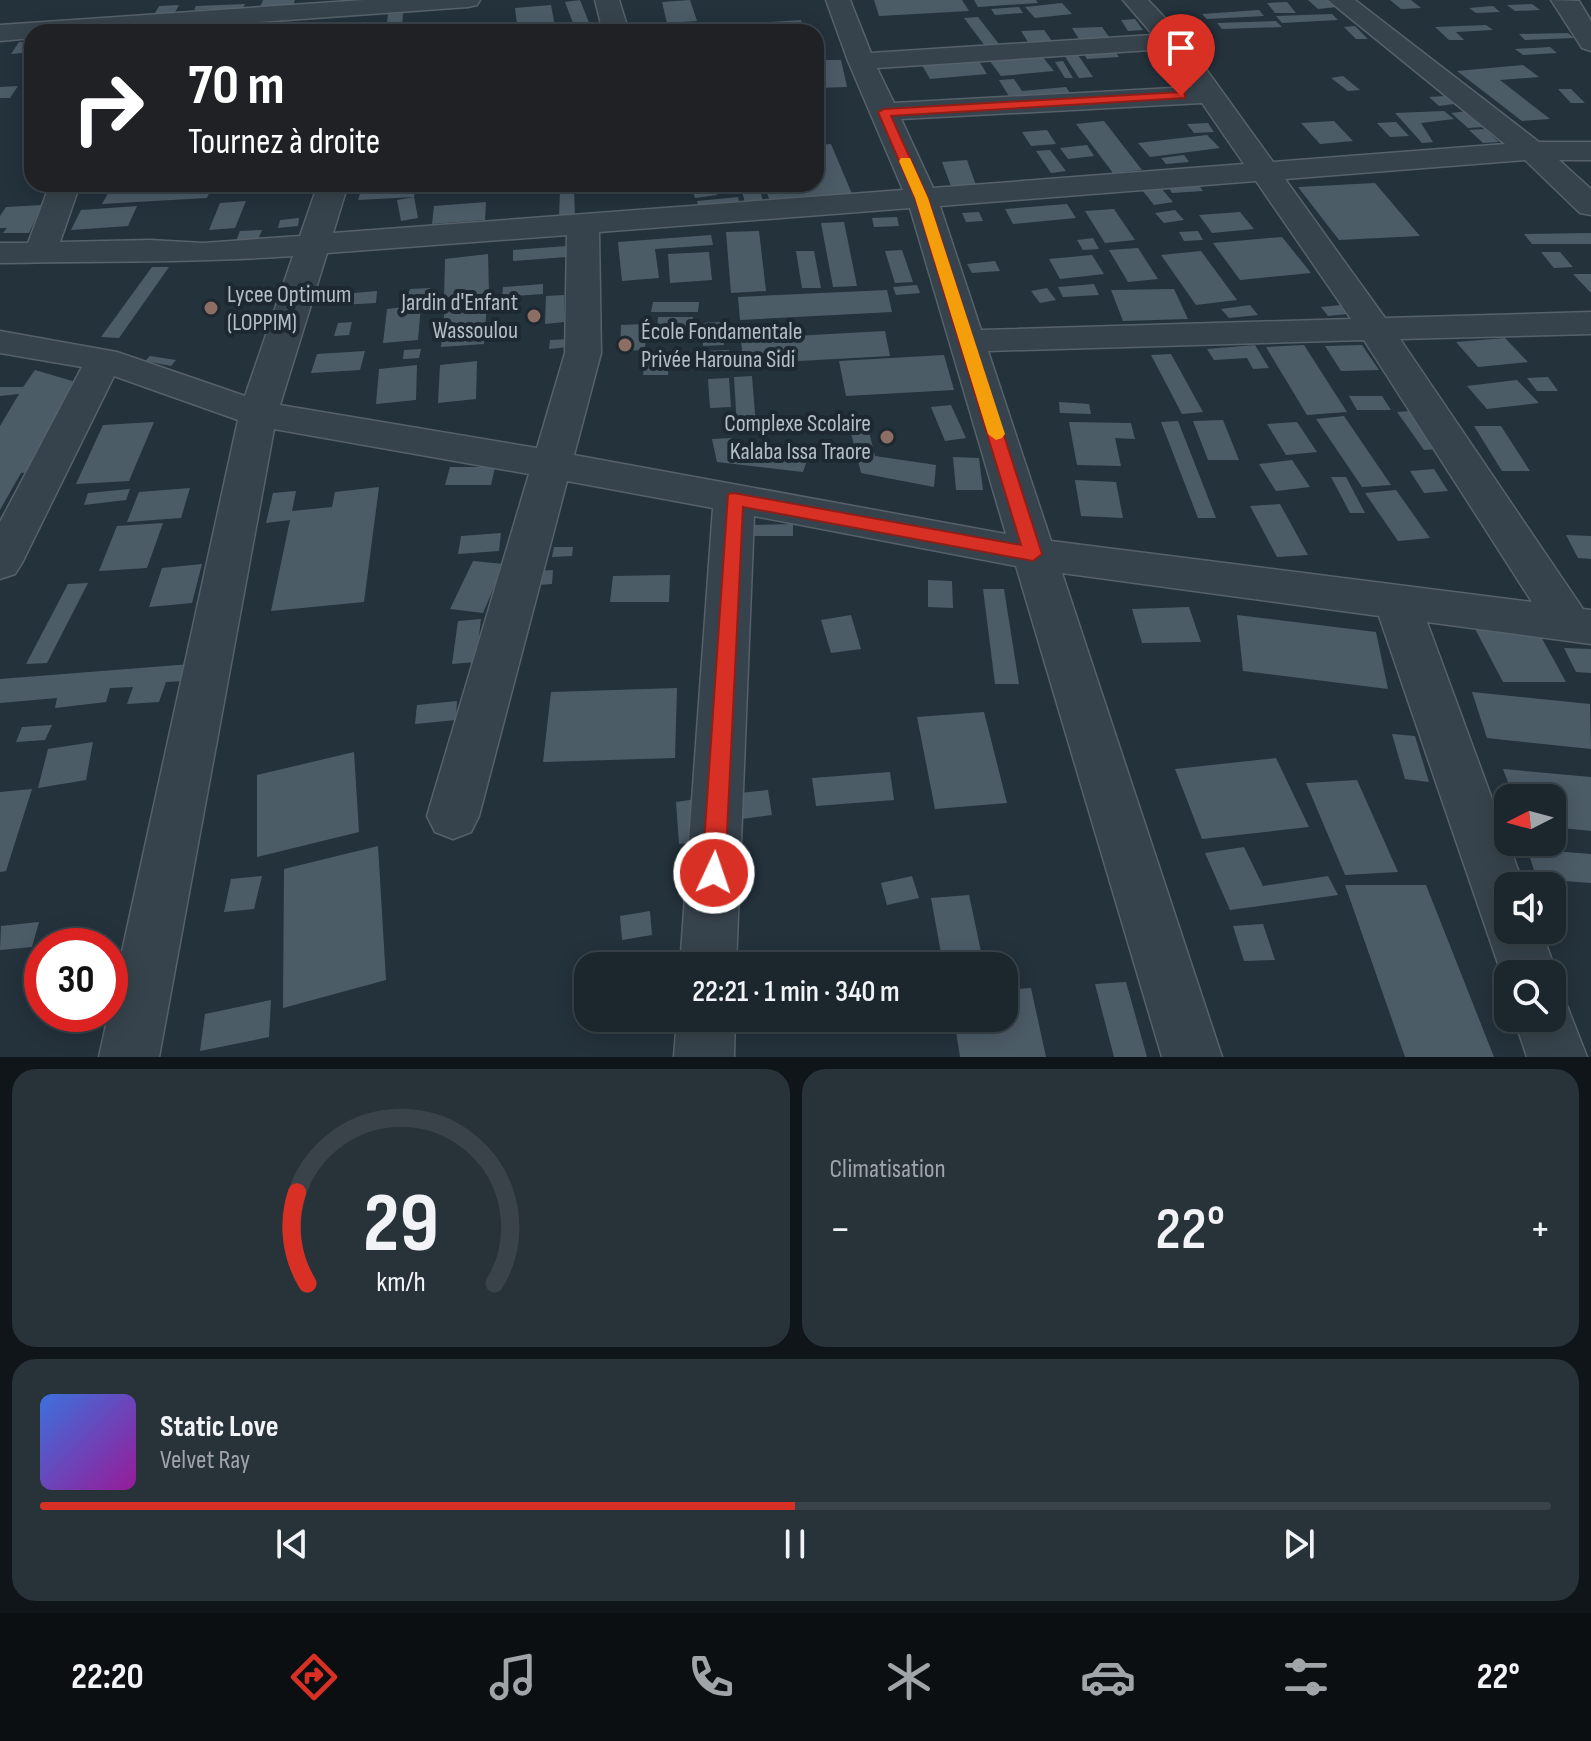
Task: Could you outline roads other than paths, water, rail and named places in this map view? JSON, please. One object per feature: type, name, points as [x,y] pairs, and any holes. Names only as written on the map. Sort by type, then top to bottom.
[{"type":"street","points":[[77,24],[128,18],[368,13],[468,0]]},
{"type":"street","points":[[607,0],[614,24]]},
{"type":"street","points":[[838,0],[861,61],[922,198],[1192,1057]]},
{"type":"street","points":[[1135,0],[1173,41],[1581,626]]},
{"type":"street","points":[[1340,0],[1532,151],[1591,206]]},
{"type":"street","points":[[1563,0],[1570,6],[1591,43]]},
{"type":"street","points":[[0,33],[24,30]]},
{"type":"street","points":[[861,61],[1173,41]]},
{"type":"street","points":[[884,112],[1210,94]]},
{"type":"street","points":[[0,253],[41,250],[203,253],[1532,151],[1591,151]]},
{"type":"street","points":[[41,250],[62,192]]},
{"type":"street","points":[[129,1057],[258,414],[330,192]]},
{"type":"street","points":[[661,192],[669,217]]},
{"type":"street","points":[[453,816],[583,353],[583,224]]},
{"type":"street","points":[[968,341],[1591,323]]},
{"type":"street","points":[[0,342],[104,360],[258,414],[550,464],[1033,554],[1581,626]]},
{"type":"street","points":[[0,563],[104,360]]},
{"type":"street","points":[[709,952],[734,499]]},
{"type":"street","points":[[1397,602],[1494,877]]},
{"type":"street","points":[[704,1057],[705,1032]]},
{"type":"street","points":[[1548,1032],[1557,1057]]},
{"type":"place","name":"Lycee Optimum (LOPPIM)","points":[[211,308]]},
{"type":"place","name":"Jardin d'Enfant Wassoulou","points":[[534,316]]},
{"type":"place","name":"École Fondamentale Privée Harouna Sidi","points":[[625,345]]},
{"type":"place","name":"Complexe Scolaire Kalaba Issa Traore","points":[[887,437]]}]
